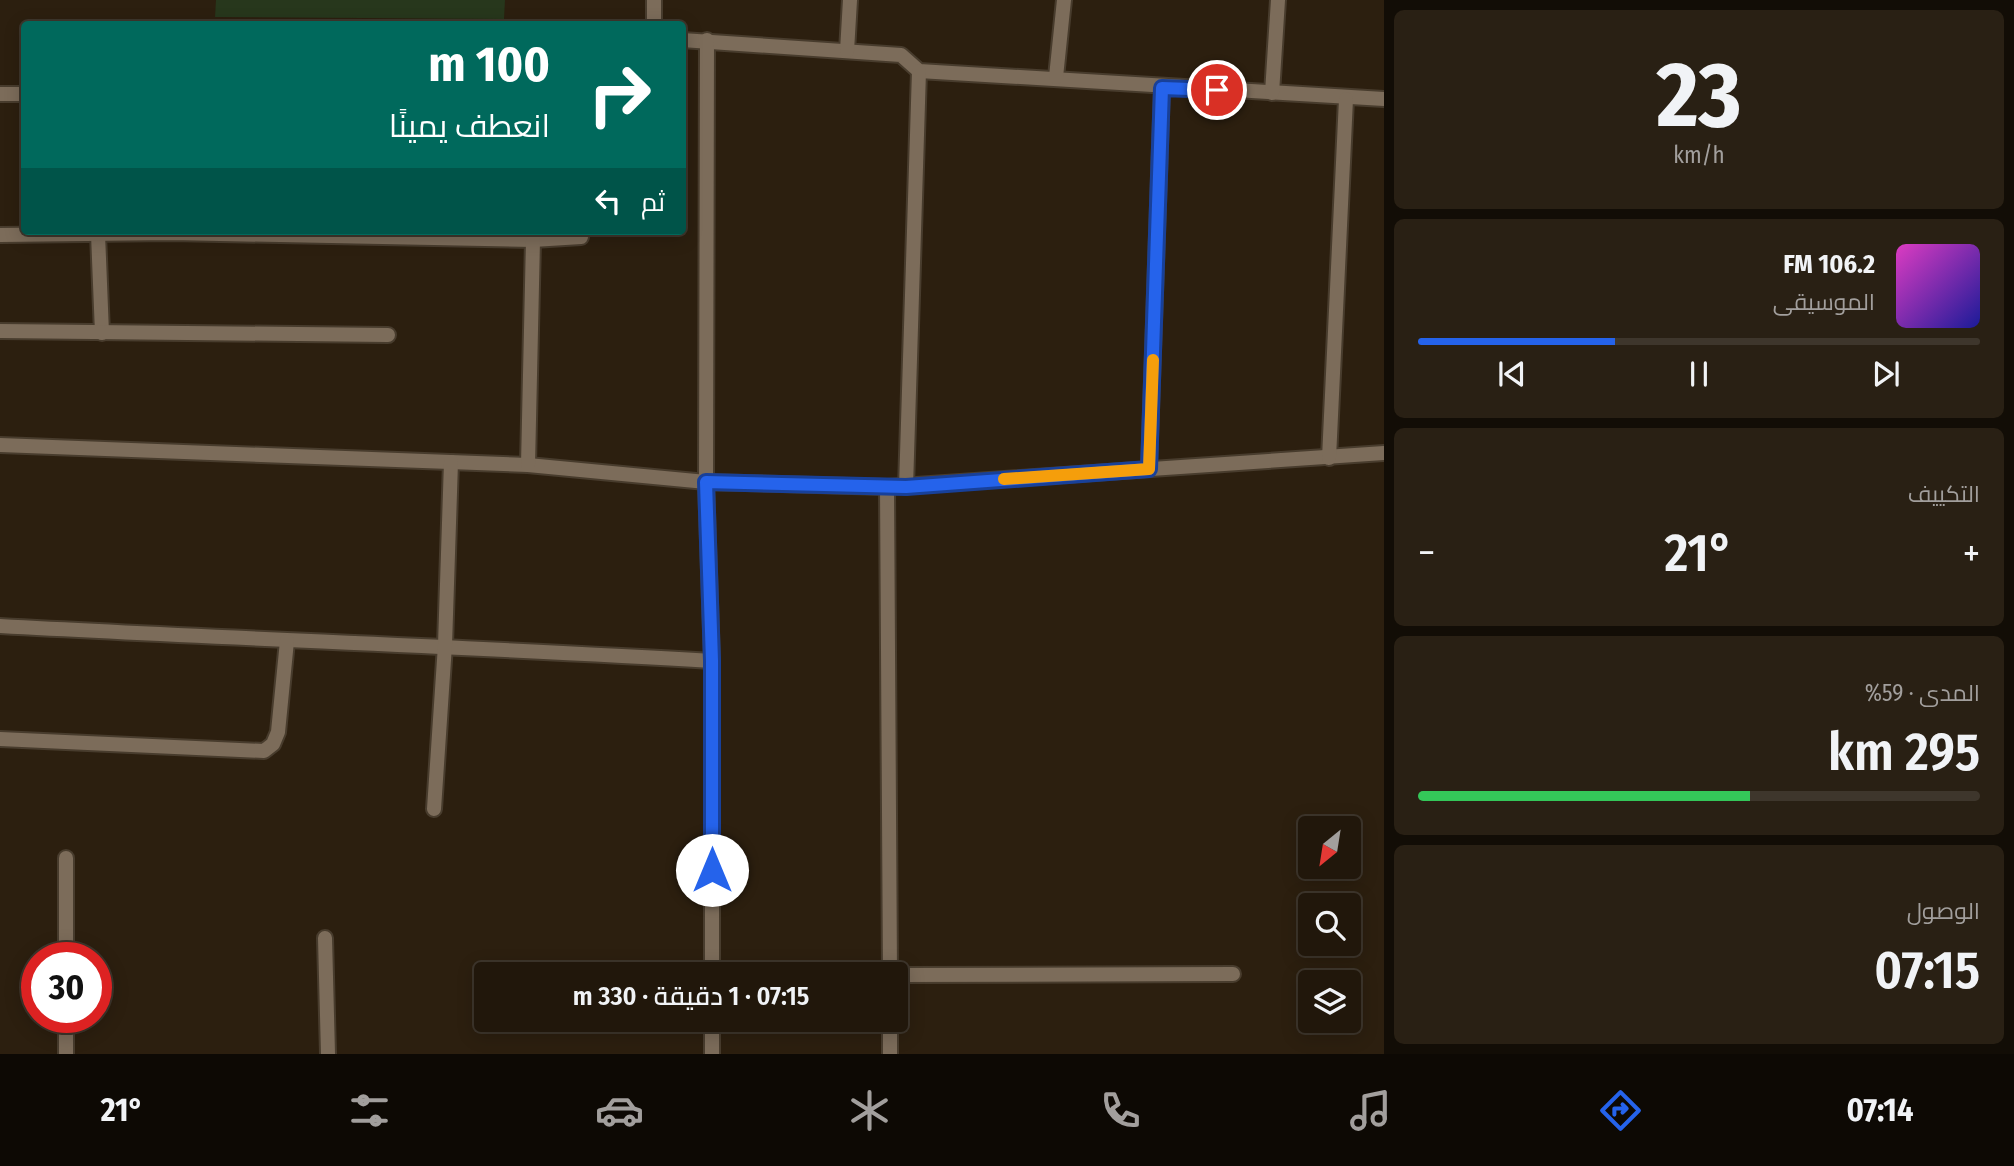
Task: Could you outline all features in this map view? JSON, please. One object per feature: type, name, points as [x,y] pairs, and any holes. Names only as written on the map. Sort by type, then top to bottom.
[{"type":"street","points":[[654,0],[654,21]]},
{"type":"street","points":[[847,51],[850,0]]},
{"type":"street","points":[[1056,77],[1064,0]]},
{"type":"street","points":[[1272,93],[1278,0]]},
{"type":"street","points":[[686,40],[901,55],[919,71],[1056,77],[1162,88],[1384,99]]},
{"type":"street","points":[[707,40],[706,482],[712,661],[712,962]]},
{"type":"street","points":[[906,487],[919,71]]},
{"type":"street","points":[[1149,469],[1162,88]]},
{"type":"street","points":[[0,94],[21,94]]},
{"type":"street","points":[[1329,457],[1346,99]]},
{"type":"street","points":[[0,235],[21,235]]},
{"type":"street","points":[[98,235],[102,333]]},
{"type":"street","points":[[307,235],[533,240],[581,237]]},
{"type":"street","points":[[528,465],[533,240]]},
{"type":"street","points":[[0,331],[388,335]]},
{"type":"street","points":[[0,445],[528,465],[706,482],[887,487],[1384,453]]},
{"type":"street","points":[[434,809],[445,645],[451,462]]},
{"type":"street","points":[[887,487],[890,962]]},
{"type":"street","points":[[0,626],[286,641],[445,645],[712,661]]},
{"type":"street","points":[[0,739],[264,751],[273,744],[278,732],[286,641]]},
{"type":"street","points":[[66,859],[66,942]]},
{"type":"street","points":[[325,937],[328,1054]]},
{"type":"street","points":[[908,975],[1233,974]]},
{"type":"street","points":[[712,1032],[712,1054]]},
{"type":"street","points":[[890,1032],[890,1054]]},
{"type":"street","points":[[66,1033],[66,1054]]},
{"type":"green space","points":[[216,0],[505,0],[504,19],[215,17]]},
{"type":"slow traffic","points":[[1004,479],[1149,469],[1153,360]]},
{"type":"route","points":[[712,870],[712,661],[706,482],[906,487],[1149,469],[1162,88],[1217,90]]}]
